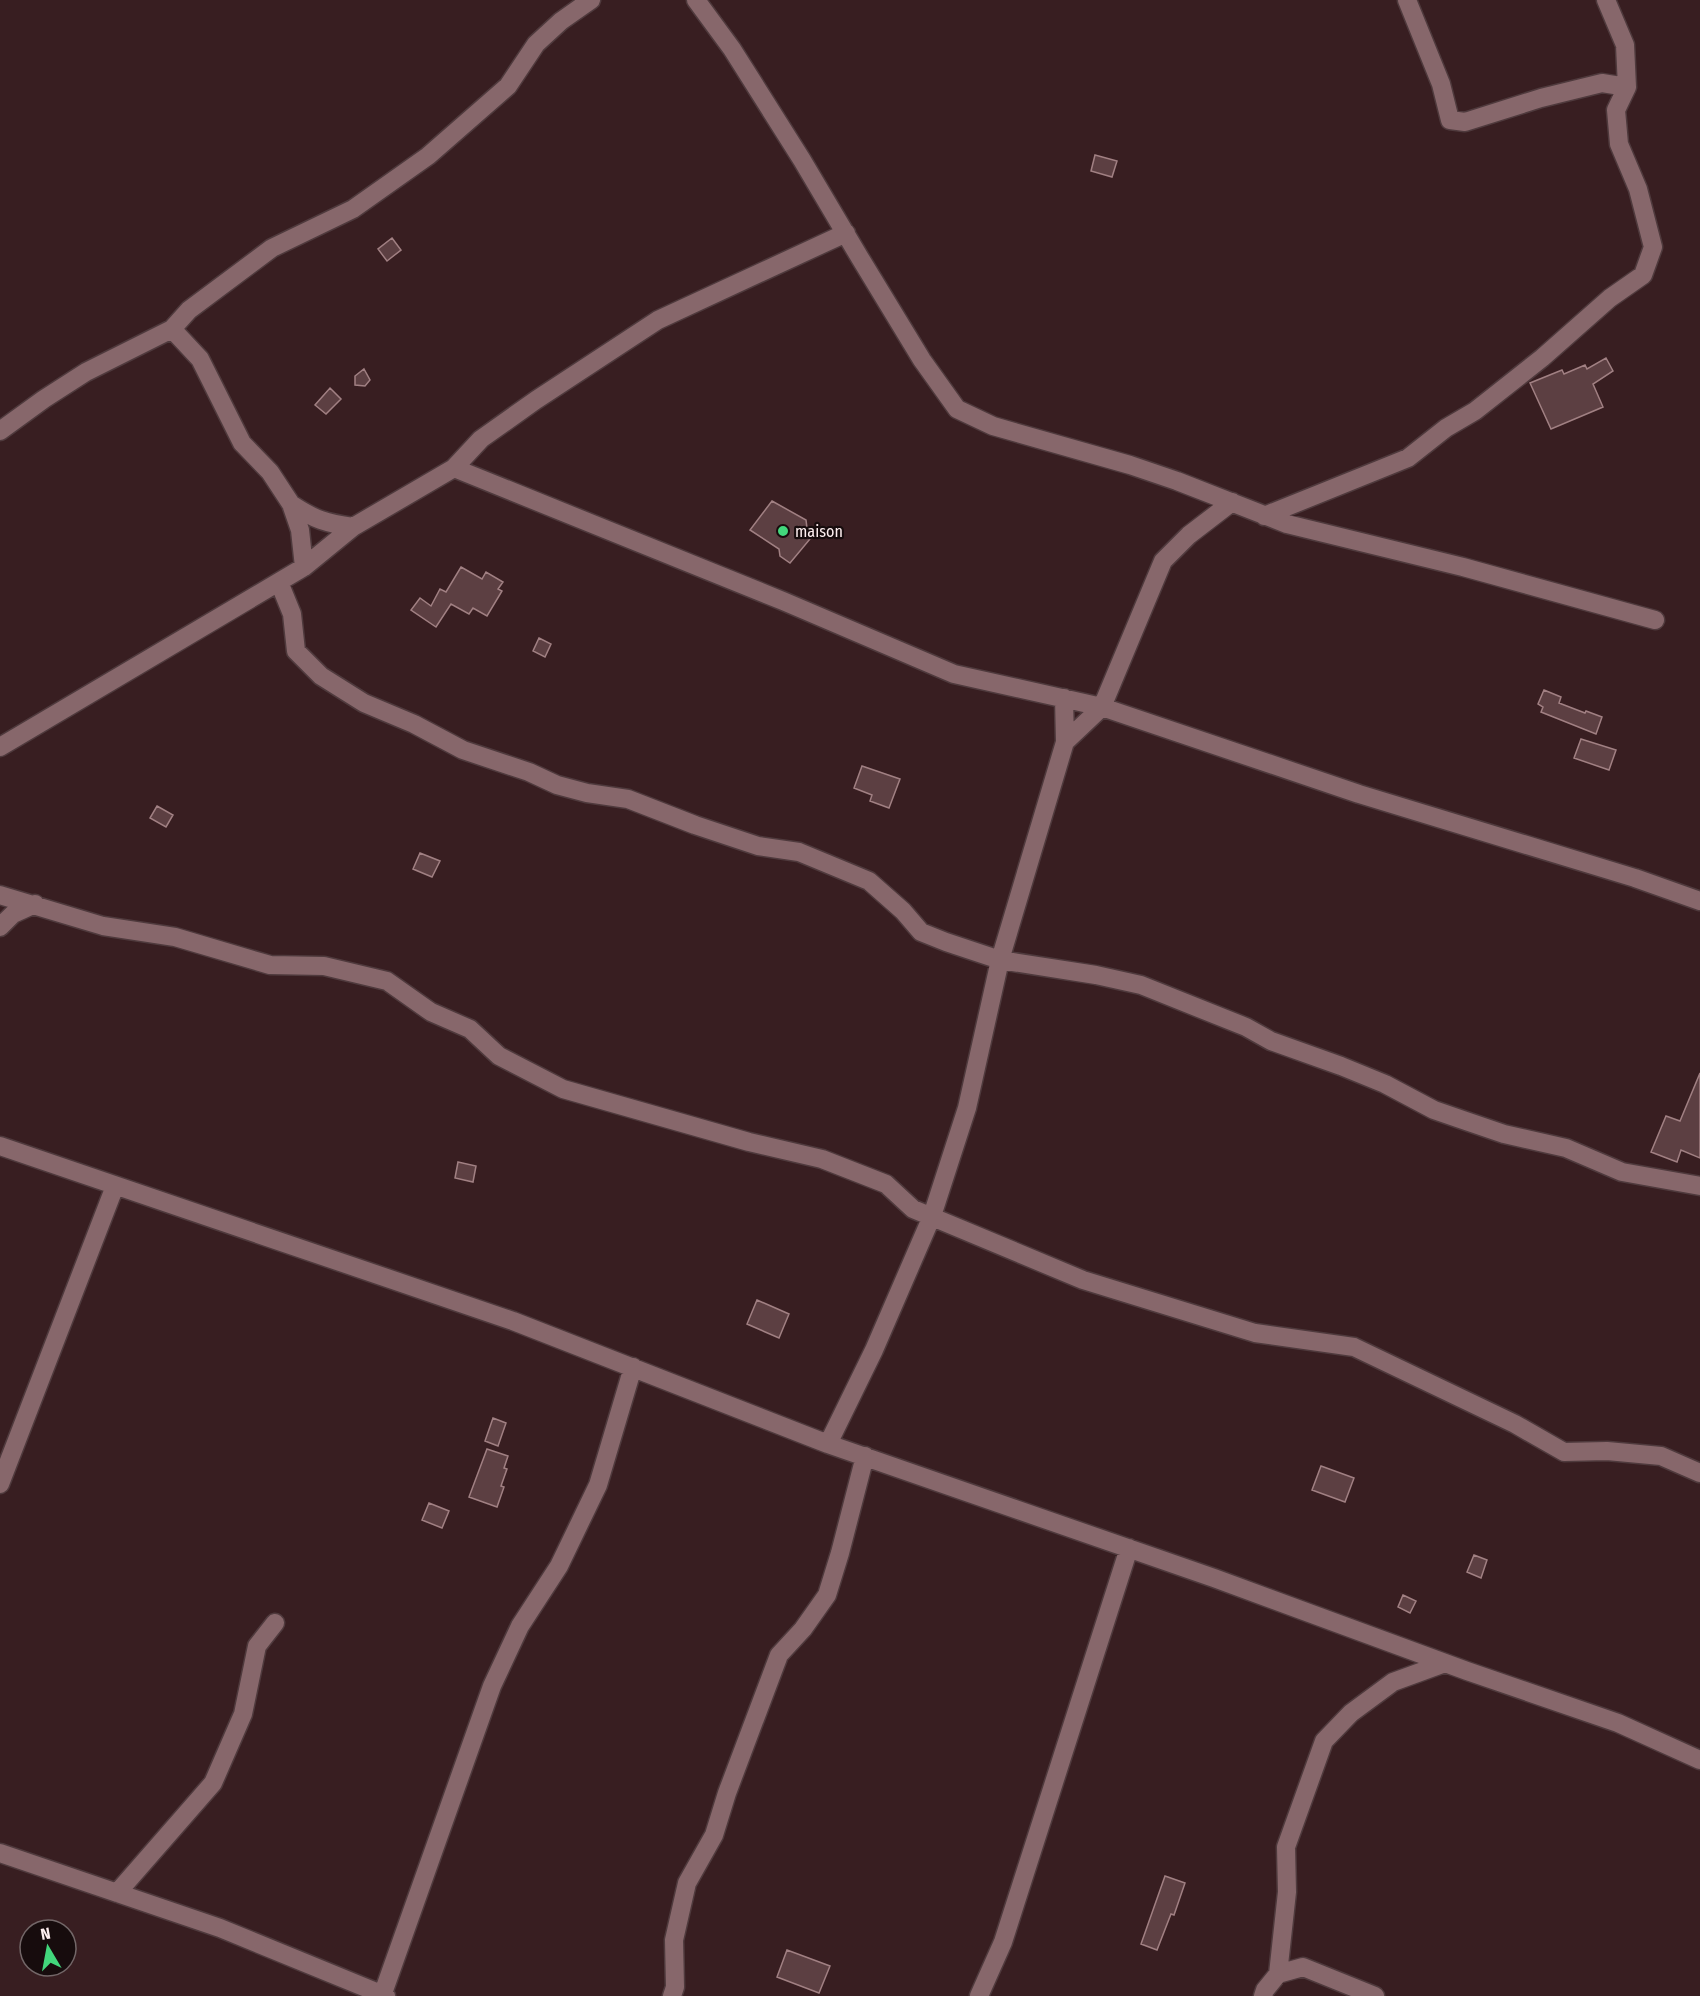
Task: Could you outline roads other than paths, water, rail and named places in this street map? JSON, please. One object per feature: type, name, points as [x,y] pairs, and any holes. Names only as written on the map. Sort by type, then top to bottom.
[{"type":"street","points":[[0,431],[86,372],[172,329],[189,310],[272,248],[353,209],[428,156],[508,86],[536,44],[561,21],[591,0]]},
{"type":"street","points":[[696,0],[732,49],[922,360],[957,409],[993,426],[1130,465],[1287,524],[1463,567],[1654,620]]},
{"type":"street","points":[[1407,0],[1441,84],[1450,120],[1465,122],[1541,98],[1602,83],[1627,87]]},
{"type":"street","points":[[1264,516],[1408,458],[1446,428],[1475,411],[1542,358],[1610,298],[1643,274],[1653,247],[1638,189],[1619,144],[1616,110],[1627,87],[1625,45],[1606,0]]},
{"type":"street","points":[[0,747],[304,567],[353,527],[454,468],[481,439],[658,320],[846,233]]},
{"type":"street","points":[[172,329],[200,359],[242,443],[270,472],[291,504],[300,530],[304,567]]},
{"type":"street","points":[[454,468],[954,674],[1101,706],[1359,794],[1635,878],[1700,902]]},
{"type":"street","points":[[1065,742],[1101,706],[1163,561],[1189,535],[1232,502]]},
{"type":"street","points":[[291,504],[311,517],[324,522],[353,527]]},
{"type":"street","points":[[279,582],[292,614],[296,651],[321,676],[364,703],[414,724],[463,750],[529,771],[557,785],[587,793],[628,799],[758,846],[799,852],[868,881],[903,911],[921,932],[1000,960],[1096,975],[1141,985],[1246,1028],[1271,1041],[1376,1081],[1434,1110],[1504,1134],[1566,1148],[1622,1172],[1700,1186]]},
{"type":"street","points":[[828,1443],[874,1350],[932,1216],[967,1108],[1000,960],[1065,742],[1064,698]]},
{"type":"street","points":[[0,895],[103,926],[175,937],[270,965],[324,966],[387,981],[431,1012],[470,1029],[499,1056],[563,1089],[749,1142],[822,1158],[886,1184],[913,1209],[1083,1280],[1255,1332],[1354,1347],[1515,1424],[1564,1452],[1606,1451],[1661,1456],[1700,1473]]},
{"type":"street","points":[[0,927],[13,914],[35,904]]},
{"type":"street","points":[[0,1146],[513,1321],[828,1443],[1129,1548],[1445,1664],[1618,1723],[1700,1760]]},
{"type":"street","points":[[0,1484],[115,1186]]},
{"type":"street","points":[[0,1853],[220,1928],[383,1995],[492,1686],[520,1626],[559,1566],[598,1485],[633,1367]]},
{"type":"street","points":[[672,1996],[675,1987],[674,1940],[687,1883],[714,1835],[727,1793],[779,1655],[827,1595],[865,1456]]},
{"type":"street","points":[[979,1996],[1003,1942],[1129,1548]]},
{"type":"street","points":[[117,1893],[213,1783],[243,1714],[257,1646],[275,1623]]},
{"type":"street","points":[[1263,1996],[1278,1974],[1287,1892],[1286,1847],[1324,1740],[1351,1713],[1393,1682],[1445,1664]]},
{"type":"street","points":[[1278,1974],[1303,1967],[1374,1996]]},
{"type":"place","name":"maison","points":[[783,531]]}]
